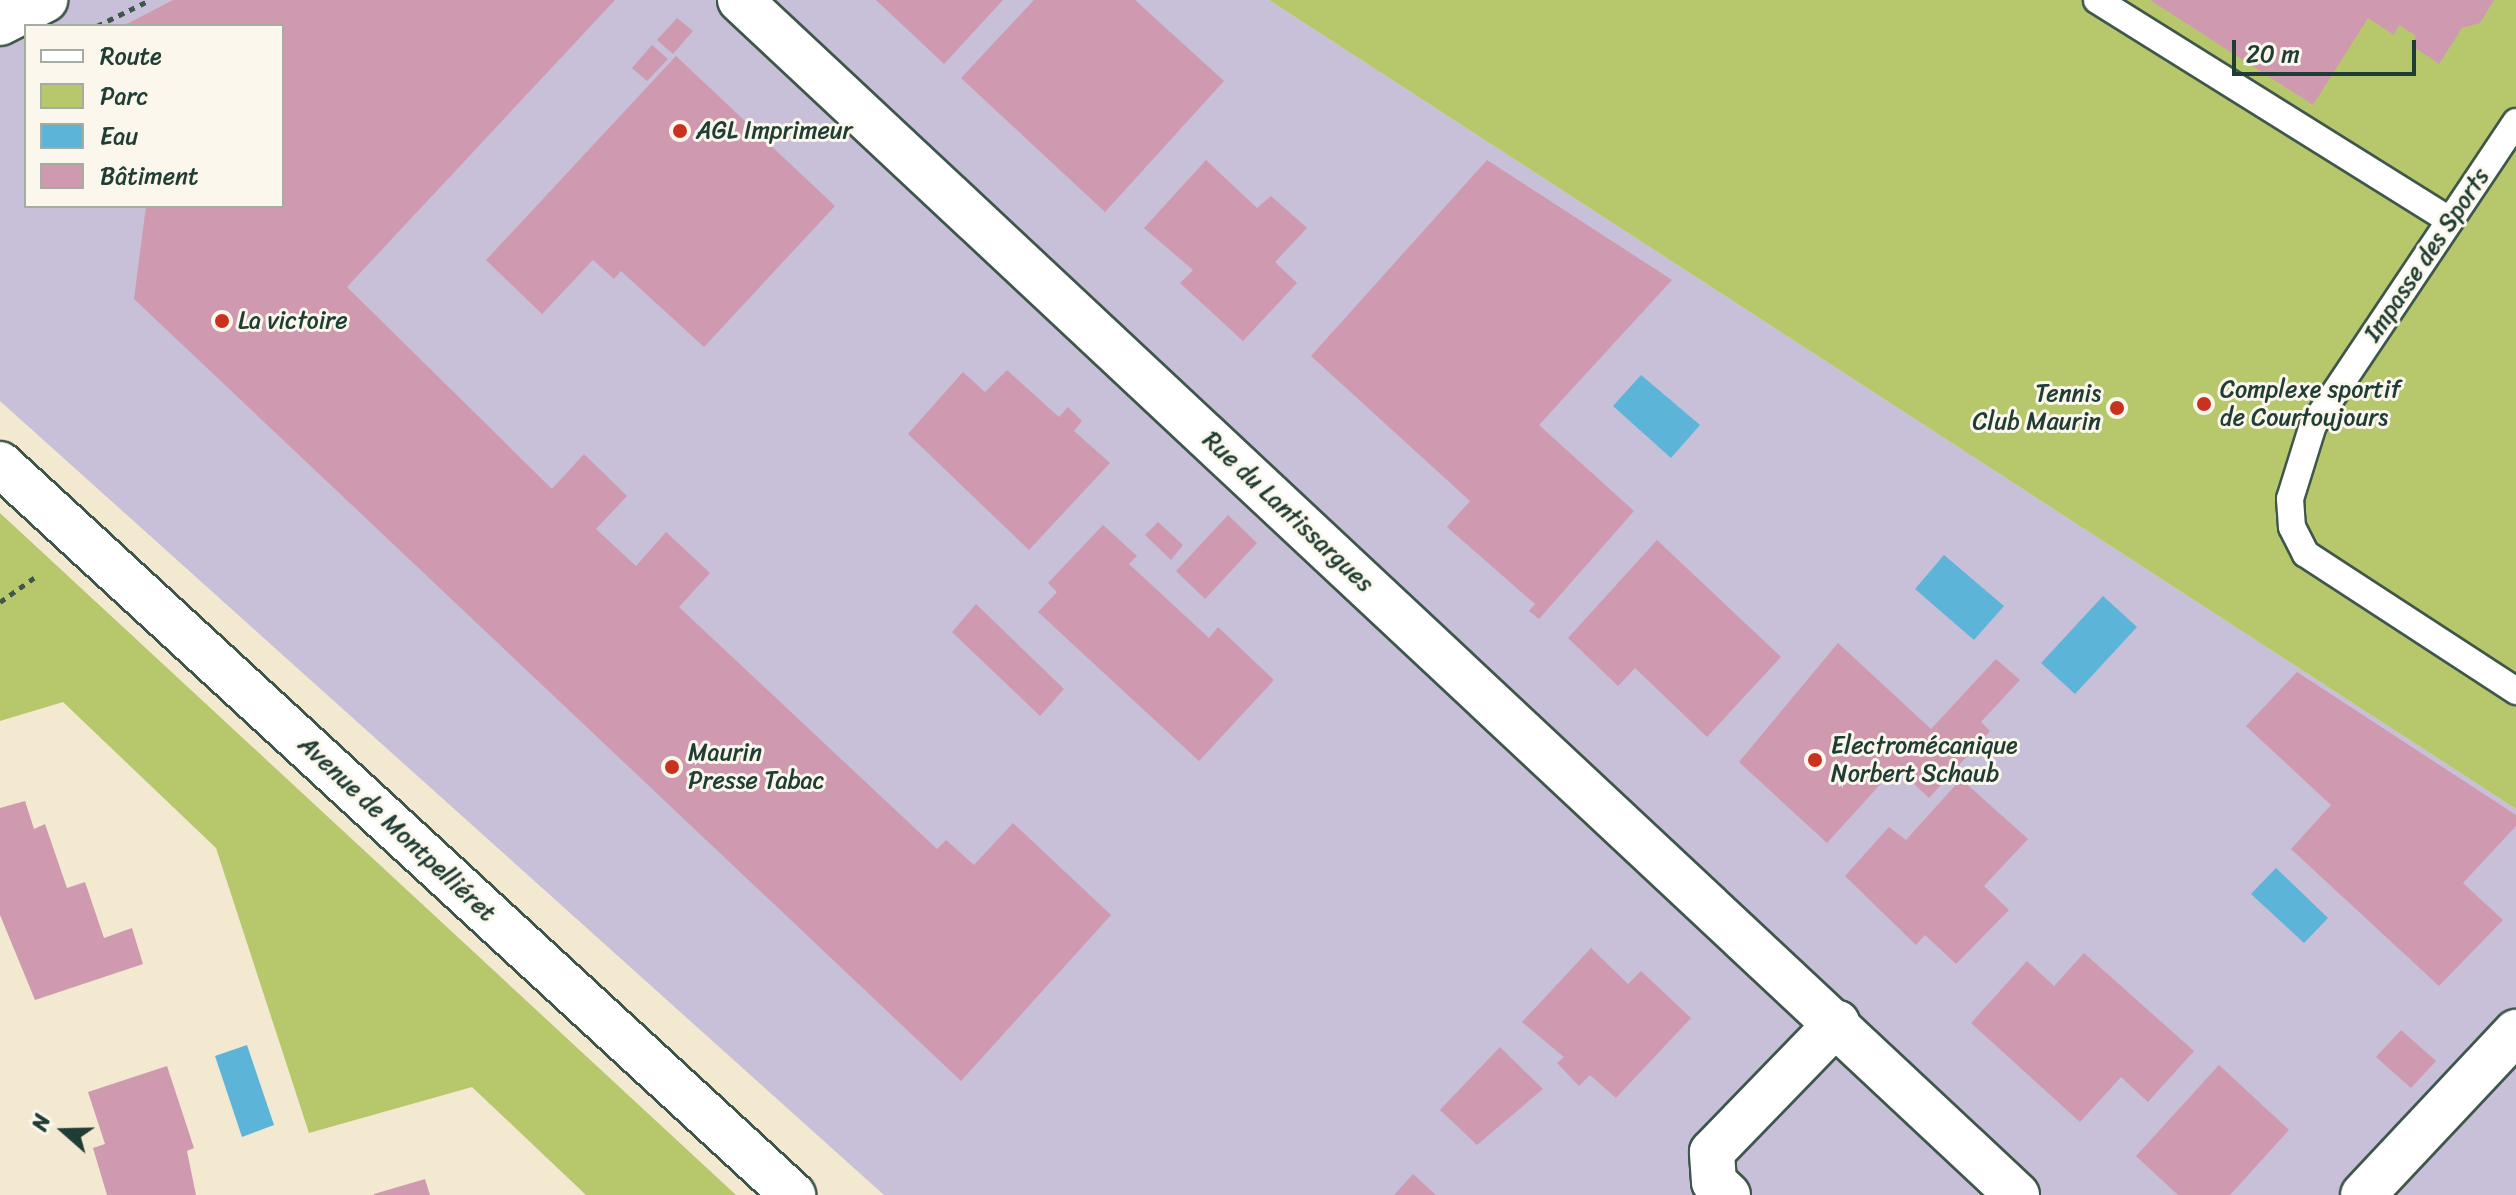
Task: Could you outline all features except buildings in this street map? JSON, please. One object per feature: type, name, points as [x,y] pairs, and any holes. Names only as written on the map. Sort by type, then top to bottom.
[{"type":"street","points":[[0,23],[45,0]]},
{"type":"street","name":"Rue du Lantissargues","points":[[740,0],[1837,1023],[2017,1195]]},
{"type":"street","name":"Avenue de Montpelliéret","points":[[0,464],[793,1195]]},
{"type":"street","points":[[1728,1195],[1714,1182],[1712,1152],[1837,1023]]},
{"type":"street","points":[[2363,1195],[2516,1032]]},
{"type":"lane","points":[[2097,0],[2450,221]]},
{"type":"lane","name":"Impasse des Sports","points":[[2516,122],[2313,425],[2290,499],[2292,527],[2306,554],[2339,581],[2516,691]]},
{"type":"path","points":[[101,24],[150,0]]},
{"type":"path","points":[[0,602],[47,568]]},
{"type":"shaded area","points":[[0,0],[1269,0],[2516,809],[2516,1195],[884,1195],[0,401]]},
{"type":"green space","name":"Tennis Club Maurin","points":[[1269,0],[2516,0],[2516,809]]},
{"type":"green space","points":[[0,513],[736,1195],[586,1195],[472,1087],[309,1133],[216,848],[63,702],[0,721]]},
{"type":"water","points":[[1641,375],[1700,425],[1671,458],[1613,406]]},
{"type":"water","points":[[1944,555],[2004,606],[1974,640],[1915,589]]},
{"type":"water","points":[[2103,596],[2137,627],[2075,694],[2041,663]]},
{"type":"water","points":[[2276,868],[2328,918],[2304,943],[2251,894]]},
{"type":"water","points":[[247,1045],[274,1125],[242,1137],[215,1056]]},
{"type":"place","name":"AGL Imprimeur","points":[[680,131]]},
{"type":"place","name":"La victoire","points":[[222,321]]},
{"type":"place","name":"Complexe sportif de Courtoujours","points":[[2204,404]]},
{"type":"place","name":"Tennis Club Maurin","points":[[2117,408]]},
{"type":"place","name":"Electromécanique Norbert Schaub","points":[[1815,760]]},
{"type":"place","name":"Maurin Presse Tabac","points":[[672,767]]}]
